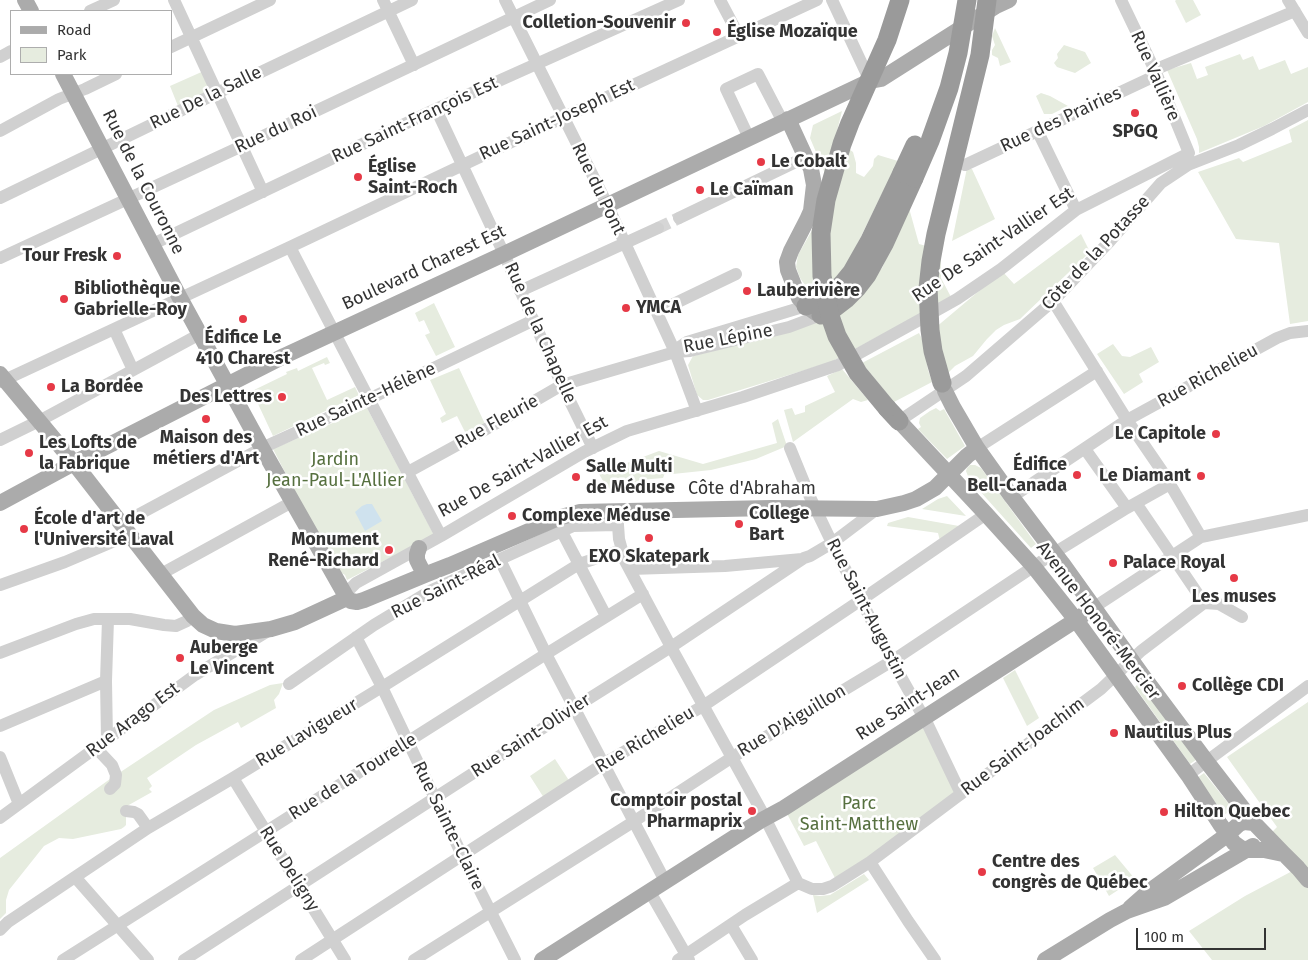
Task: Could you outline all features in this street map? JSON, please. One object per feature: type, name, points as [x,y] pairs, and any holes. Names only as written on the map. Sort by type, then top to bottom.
[{"type":"highway","points":[[893,415],[858,373],[837,336],[830,316],[822,276],[821,234],[826,200],[842,144],[887,40],[900,0]]},
{"type":"highway","points":[[944,387],[933,351],[928,288],[936,234],[978,64],[987,0]]},
{"type":"highway","points":[[813,311],[840,304],[858,288],[884,244],[908,175],[930,141],[949,88],[958,53],[961,11]]},
{"type":"main road","points":[[961,11],[987,0]]},
{"type":"main road","points":[[961,11],[996,6],[1009,0]]},
{"type":"main road","name":"Boulevard Charest Est","points":[[0,503],[74,463],[284,356],[870,81],[877,68],[961,11]]},
{"type":"main road","name":"Rue de la Couronne","points":[[64,75],[180,298],[347,598]]},
{"type":"main road","points":[[786,121],[811,169],[814,185],[813,204],[808,220],[791,251],[787,266],[796,293],[801,301],[813,311]]},
{"type":"main road","name":"Rue De Saint-Vallier Est","points":[[2,379],[74,463],[193,616],[203,625],[216,631],[235,634],[271,629],[295,622],[347,598]]},
{"type":"main road","name":"Avenue Honoré-Mercier","points":[[944,387],[956,413],[977,448],[1206,762],[1258,828],[1308,880]]},
{"type":"main road","name":"Avenue Honoré-Mercier","points":[[893,415],[1034,567],[1116,674],[1234,843],[1241,848],[1249,850],[1264,850],[1283,854]]},
{"type":"main road","name":"Côte d'Abraham","points":[[347,598],[357,602],[364,600],[561,517],[580,512],[617,518],[771,508],[877,509],[904,503],[916,499],[935,488],[977,448]]},
{"type":"main road","points":[[419,548],[417,560],[422,570],[427,574]]},
{"type":"main road","name":"Rue Saint-Jean","points":[[542,960],[760,821],[784,808],[1093,608]]},
{"type":"main road","points":[[1046,960],[1127,911],[1157,885],[1240,824],[1244,822],[1258,828],[1258,842],[1249,850],[1164,898],[1127,911]]},
{"type":"street","points":[[92,10],[114,0]]},
{"type":"street","points":[[174,0],[263,192]]},
{"type":"street","points":[[172,47],[270,0]]},
{"type":"street","name":"Rue De la Salle","points":[[0,198],[217,93],[386,6],[412,0]]},
{"type":"street","name":"Rue du Pont","points":[[505,0],[607,204],[675,352],[697,410]]},
{"type":"street","name":"Rue du Roi","points":[[0,258],[130,199],[550,0]]},
{"type":"street","name":"Rue Saint-François Est","points":[[152,244],[436,109],[679,0]]},
{"type":"street","points":[[720,0],[739,36]]},
{"type":"street","name":"Rue Saint-Joseph Est","points":[[2,379],[114,329],[817,0]]},
{"type":"street","points":[[832,0],[870,81]]},
{"type":"street","name":"Rue Vallière","points":[[1121,0],[1155,72],[1189,153]]},
{"type":"street","points":[[386,6],[414,65]]},
{"type":"street","points":[[1291,6],[1308,33]]},
{"type":"street","name":"Rue des Prairies","points":[[966,165],[1038,132],[1155,72],[1291,6]]},
{"type":"street","points":[[749,138],[726,89],[758,74],[786,121]]},
{"type":"street","points":[[0,131],[59,99],[114,75]]},
{"type":"street","name":"Rue de la Chapelle","points":[[436,109],[504,254],[562,386],[593,448]]},
{"type":"street","name":"Côte de la Potasse","points":[[893,415],[966,376],[1053,301],[1110,241],[1161,183],[1188,165],[1239,145],[1308,110]]},
{"type":"street","points":[[1038,132],[1076,210]]},
{"type":"street","name":"Rue De Saint-Vallier Est","points":[[347,598],[349,590],[356,583],[442,536],[584,452],[627,431],[774,387],[838,365],[961,296],[1001,269],[1076,210],[1189,153]]},
{"type":"street","points":[[679,218],[806,158]]},
{"type":"street","points":[[520,291],[658,228]]},
{"type":"street","points":[[290,247],[442,536]]},
{"type":"street","points":[[657,312],[736,274]]},
{"type":"street","points":[[1053,301],[1127,420],[1164,474],[1201,537]]},
{"type":"street","name":"Rue Lépine","points":[[675,352],[687,342],[813,311]]},
{"type":"street","name":"Rue Sainte-Hélène","points":[[0,585],[65,562],[118,540],[125,529],[262,448],[534,320]]},
{"type":"street","points":[[114,329],[133,370]]},
{"type":"street","name":"Rue Richelieu","points":[[1012,497],[1127,420],[1277,338],[1290,333],[1308,331]]},
{"type":"street","points":[[0,440],[200,334]]},
{"type":"street","name":"Rue Fleurie","points":[[408,472],[562,386],[675,352]]},
{"type":"street","points":[[977,448],[1097,371]]},
{"type":"street","name":"Rue Saint-Augustin","points":[[790,448],[832,543],[892,661],[924,718],[961,794]]},
{"type":"street","points":[[1085,448],[1172,556],[1204,604],[1219,604],[1242,616]]},
{"type":"street","name":"Rue D'Aiguillon","points":[[414,960],[731,758],[892,661],[1054,553],[1170,484]]},
{"type":"street","points":[[161,574],[292,502]]},
{"type":"street","name":"Rue Saint-Olivier","points":[[184,960],[671,647],[804,558],[832,543],[877,509]]},
{"type":"street","name":"Rue Richelieu","points":[[300,960],[603,764],[703,706],[986,514]]},
{"type":"street","name":"Rue Saint-Jean","points":[[1093,608],[1201,537],[1308,515]]},
{"type":"street","points":[[617,518],[622,550],[630,569],[798,884],[731,925],[684,958],[650,892]]},
{"type":"street","name":"Rue Saint-Réal","points":[[289,684],[356,637],[432,590],[561,530],[617,518]]},
{"type":"street","points":[[561,530],[606,616]]},
{"type":"street","name":"Rue Lavigueur","points":[[0,930],[8,922],[148,828],[382,687],[519,600],[579,564],[622,550]]},
{"type":"street","points":[[630,569],[725,566],[804,558]]},
{"type":"street","points":[[500,560],[546,654],[665,881]]},
{"type":"street","name":"Rue de la Tourelle","points":[[63,960],[643,594]]},
{"type":"street","name":"Rue Saint-Joachim","points":[[798,884],[812,889],[823,889],[832,886],[870,862],[1101,689],[1141,651],[1204,604]]},
{"type":"street","points":[[0,654],[76,624],[94,619],[130,619],[164,626],[176,626],[188,621],[193,616]]},
{"type":"street","points":[[107,739],[108,619]]},
{"type":"street","name":"Rue Arago Est","points":[[0,818],[194,675],[271,629]]},
{"type":"street","name":"Rue Sainte-Claire","points":[[356,637],[515,960]]},
{"type":"street","points":[[0,726],[106,681]]},
{"type":"street","points":[[1188,775],[1308,686]]},
{"type":"street","points":[[96,748],[112,765],[116,775],[115,784],[110,789]]},
{"type":"street","points":[[0,757],[19,804]]},
{"type":"street","name":"Rue Deligny","points":[[233,778],[345,960]]},
{"type":"street","points":[[126,811],[138,814],[148,828]]},
{"type":"street","points":[[870,862],[935,960]]},
{"type":"street","points":[[76,877],[148,960]]},
{"type":"street","points":[[731,925],[752,960]]},
{"type":"green space","points":[[1176,0],[1193,0],[1201,15],[1186,23]]},
{"type":"green space","points":[[995,28],[1011,62],[1000,66],[998,58],[992,55],[995,45],[992,36]]},
{"type":"green space","points":[[1064,45],[1085,52],[1091,63],[1075,73],[1057,67],[1054,63],[1058,58],[1057,54]]},
{"type":"green space","points":[[1240,54],[1243,60],[1253,56],[1259,70],[1285,60],[1291,74],[1308,67],[1308,102],[1264,126],[1199,153],[1197,139],[1167,70],[1191,63],[1197,79],[1208,75],[1205,67]]},
{"type":"green space","points":[[206,70],[217,93],[180,111],[170,86]]},
{"type":"green space","points":[[1041,93],[1068,106],[1052,114],[1044,114],[1036,96]]},
{"type":"green space","points":[[842,111],[835,139],[853,152],[856,173],[864,177],[873,166],[874,159],[878,155],[898,161],[847,265],[832,281],[815,289],[805,285],[796,267],[798,255],[811,232],[820,210],[826,187],[824,171],[810,138],[813,125]]},
{"type":"green space","points":[[1308,120],[1308,321],[1290,324],[1279,243],[1236,239],[1198,172],[1239,158],[1243,162],[1292,142],[1289,130]]},
{"type":"green space","points":[[967,168],[972,169],[995,219],[952,241]]},
{"type":"green space","points":[[909,208],[919,244],[941,250],[941,278],[951,297],[831,362],[708,400],[703,400],[697,395],[688,365],[693,356],[758,340],[865,288],[882,268]]},
{"type":"green space","points":[[1081,234],[1090,252],[1020,319],[996,330],[973,356],[955,366],[942,382],[935,328],[1003,272],[1014,284]]},
{"type":"green space","points":[[434,303],[455,347],[436,356],[425,335],[430,333],[424,320],[419,322],[415,313]]},
{"type":"green space","points":[[919,333],[923,341],[932,382],[894,402],[862,363]]},
{"type":"green space","points":[[1113,344],[1122,356],[1130,357],[1151,347],[1159,362],[1139,374],[1143,382],[1124,394],[1097,354]]},
{"type":"green space","points":[[327,357],[330,363],[325,365],[324,363],[312,368],[327,400],[355,387],[359,395],[273,436],[252,391],[287,374],[286,372],[297,368],[298,371]]},
{"type":"green space","points":[[459,368],[485,424],[466,434],[457,416],[442,423],[440,418],[446,414],[430,380]]},
{"type":"green space","points":[[842,369],[868,400],[861,402],[853,399],[793,442],[784,410],[792,408],[795,415],[805,412],[805,406],[835,392],[827,376]]},
{"type":"green space","name":"Jardin Jean-Paul-L'Allier","points":[[367,408],[434,535],[347,580],[345,575],[335,569],[273,449]]},
{"type":"green space","points":[[936,408],[940,411],[944,409],[965,446],[947,459],[918,429],[921,427],[919,423],[920,418]]},
{"type":"green space","points":[[778,419],[787,446],[756,459],[711,470],[673,474],[665,473],[663,478],[640,480],[630,487],[621,487],[614,492],[606,486],[599,474],[626,470],[627,463],[659,451],[703,464],[777,443],[772,423]]},
{"type":"green space","points":[[970,465],[981,468],[1036,544],[1031,548],[969,479],[966,471]]},
{"type":"green space","points":[[947,496],[966,516],[922,509],[938,499]]},
{"type":"green space","points":[[908,517],[959,526],[940,541],[938,533],[887,526],[888,523]]},
{"type":"green space","points":[[1015,670],[1039,718],[1027,726],[1003,678]]},
{"type":"green space","points":[[283,683],[279,694],[274,700],[276,708],[241,728],[238,722],[196,745],[147,778],[152,786],[149,789],[152,792],[127,806],[126,825],[124,827],[73,839],[59,838],[44,846],[9,890],[6,900],[6,913],[0,919],[0,858],[110,779],[214,710],[270,685]]},
{"type":"green space","points":[[1139,683],[1196,760],[1190,764],[1135,687]]},
{"type":"green space","points":[[1308,702],[1308,960],[1212,960],[1189,931],[1245,896],[1298,868],[1270,834],[1277,827],[1227,757]]},
{"type":"green space","name":"Parc Saint-Matthew","points":[[924,718],[961,794],[837,882],[816,841],[804,846],[784,808]]},
{"type":"green space","points":[[555,759],[570,782],[544,798],[530,776]]},
{"type":"green space","points":[[1204,773],[1233,809],[1224,815],[1197,778]]},
{"type":"green space","points":[[1115,855],[1135,879],[1109,896],[1093,868]]},
{"type":"green space","points":[[864,874],[869,880],[817,913],[813,895],[830,895]]},
{"type":"water","points":[[367,504],[372,504],[382,521],[365,531],[355,512]]},
{"type":"tunnel","points":[[658,228],[679,218]]},
{"type":"place","name":"Colletion-Souvenir","points":[[686,23]]},
{"type":"place","name":"Église Mozaïque","points":[[717,32]]},
{"type":"place","name":"SPGQ","points":[[1135,113]]},
{"type":"place","name":"Le Cobalt","points":[[761,162]]},
{"type":"place","name":"Église Saint-Roch","points":[[358,177]]},
{"type":"place","name":"Le Caïman","points":[[700,190]]},
{"type":"place","name":"Tour Fresk","points":[[117,256]]},
{"type":"place","name":"Lauberivière","points":[[747,291]]},
{"type":"place","name":"Bibliothèque Gabrielle-Roy","points":[[64,299]]},
{"type":"place","name":"YMCA","points":[[626,308]]},
{"type":"place","name":"Édifice Le 410 Charest","points":[[243,319]]},
{"type":"place","name":"La Bordée","points":[[51,387]]},
{"type":"place","name":"Des Lettres","points":[[282,397]]},
{"type":"place","name":"Maison des métiers d'Art","points":[[206,419]]},
{"type":"place","name":"Le Capitole","points":[[1216,434]]},
{"type":"place","name":"Les Lofts de la Fabrique","points":[[29,453]]},
{"type":"place","name":"Édifice Bell-Canada","points":[[1077,475]]},
{"type":"place","name":"Le Diamant","points":[[1201,476]]},
{"type":"place","name":"Salle Multi de Méduse","points":[[576,477]]},
{"type":"place","name":"Complexe Méduse","points":[[512,516]]},
{"type":"place","name":"College Bart","points":[[739,524]]},
{"type":"place","name":"École d'art de l'Université Laval","points":[[24,529]]},
{"type":"place","name":"EXO Skatepark","points":[[649,538]]},
{"type":"place","name":"Monument René-Richard","points":[[389,550]]},
{"type":"place","name":"Palace Royal","points":[[1113,563]]},
{"type":"place","name":"Les muses","points":[[1234,578]]},
{"type":"place","name":"Auberge Le Vincent","points":[[180,658]]},
{"type":"place","name":"Collège CDI","points":[[1182,686]]},
{"type":"place","name":"Nautilus Plus","points":[[1114,733]]},
{"type":"place","name":"Comptoir postal Pharmaprix","points":[[752,811]]},
{"type":"place","name":"Hilton Quebec","points":[[1164,812]]},
{"type":"place","name":"Centre des congrès de Québec","points":[[982,872]]}]
